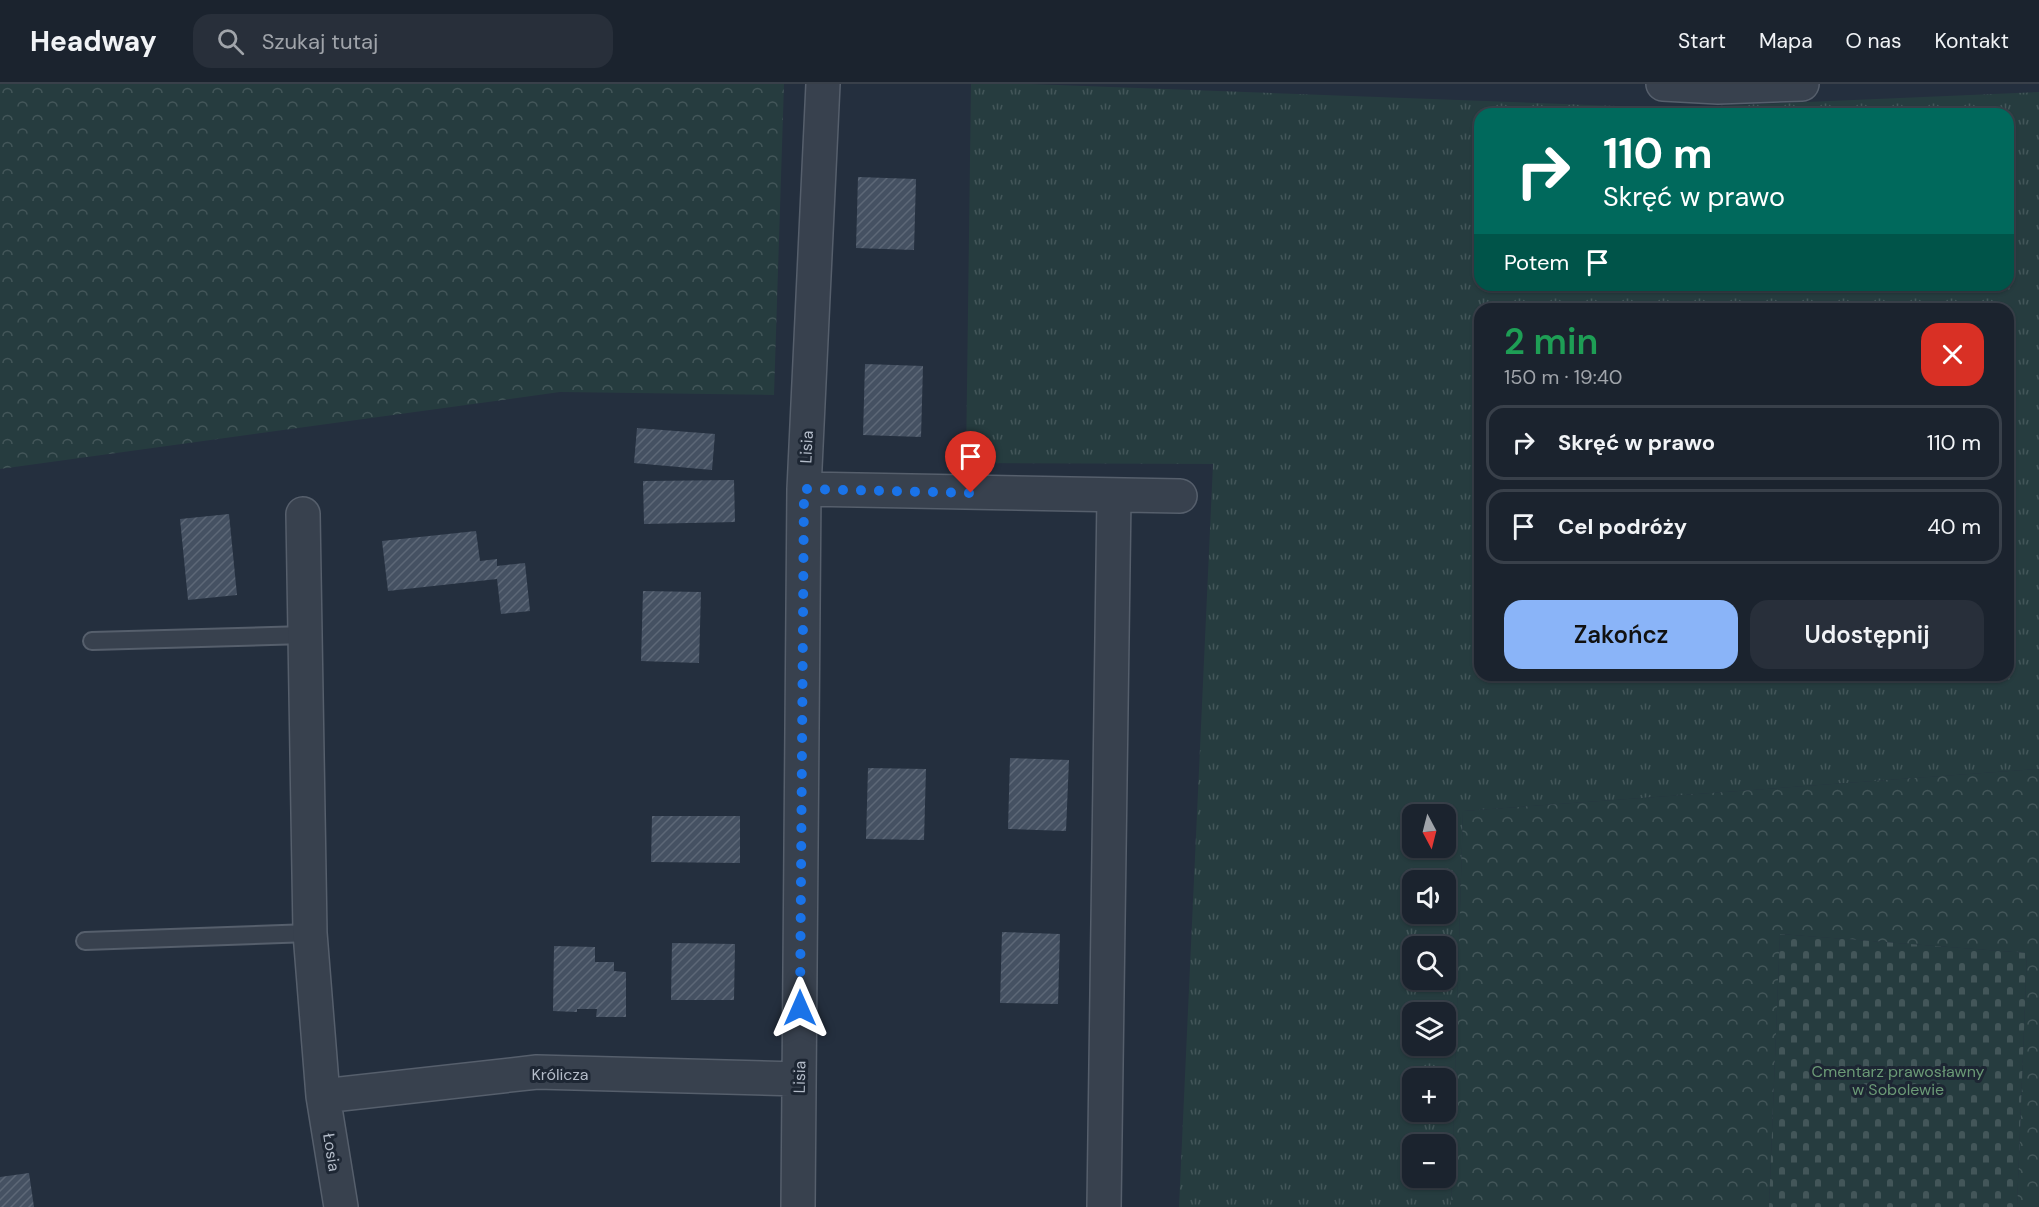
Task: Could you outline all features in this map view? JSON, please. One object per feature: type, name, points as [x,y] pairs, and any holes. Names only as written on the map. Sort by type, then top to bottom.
[{"type":"street","name":"Lisia","points":[[798,1207],[804,489],[823,84]]},
{"type":"street","points":[[1663,84],[1719,87],[1802,84]]},
{"type":"street","points":[[804,489],[1180,496]]},
{"type":"street","points":[[1104,1207],[1114,496]]},
{"type":"street","name":"Łosia","points":[[303,514],[310,933],[323,1096],[341,1207]]},
{"type":"street","name":"Królicza","points":[[323,1096],[537,1072],[799,1079]]},
{"type":"lane","points":[[92,641],[305,635]]},
{"type":"lane","points":[[85,941],[310,933]]},
{"type":"green space","points":[[0,84],[784,84],[774,395],[560,392],[0,469]]},
{"type":"green space","points":[[971,84],[1031,84],[1669,108],[2039,92],[2039,769],[1463,811],[1456,1042],[1456,1002],[1402,1002],[1402,1056],[1456,1056],[1455,1068],[1402,1068],[1402,1122],[1454,1122],[1453,1134],[1402,1134],[1402,1188],[1452,1188],[1451,1207],[1179,1207],[1213,464],[966,463]]},
{"type":"green space","points":[[2039,769],[2039,1207],[2017,1207],[2027,953],[1780,934],[1769,1207],[1451,1207],[1452,1188],[1456,1188],[1456,1134],[1453,1134],[1454,1122],[1456,1122],[1455,1068],[1463,811]]},
{"type":"green space","name":"Cmentarz prawosławny w Sobolewie","points":[[1780,934],[2027,953],[2017,1207],[1769,1207]]},
{"type":"building","points":[[858,177],[916,179],[914,250],[856,248]]},
{"type":"building","points":[[865,364],[923,366],[921,437],[863,435]]},
{"type":"building","points":[[637,428],[715,434],[712,470],[634,463]]},
{"type":"building","points":[[734,480],[735,522],[644,524],[643,481]]},
{"type":"building","points":[[229,514],[237,595],[188,600],[180,519]]},
{"type":"building","points":[[476,531],[480,561],[497,559],[497,566],[525,563],[530,611],[501,614],[497,579],[388,591],[382,541]]},
{"type":"building","points":[[643,591],[701,592],[699,663],[641,661]]},
{"type":"building","points":[[1010,758],[1069,760],[1066,831],[1008,829]]},
{"type":"building","points":[[868,768],[926,769],[924,840],[866,839]]},
{"type":"building","points":[[652,816],[740,816],[740,863],[651,862]]},
{"type":"building","points":[[1002,932],[1060,934],[1058,1004],[1000,1003]]},
{"type":"building","points":[[672,943],[735,944],[734,1000],[671,1000]]},
{"type":"building","points":[[554,946],[595,947],[595,962],[614,962],[614,971],[626,972],[626,1017],[596,1017],[597,1009],[577,1009],[577,1012],[553,1011]]},
{"type":"building","points":[[29,1173],[34,1207],[0,1207],[0,1177]]},
{"type":"route","points":[[800,1008],[804,489],[971,493]]}]
